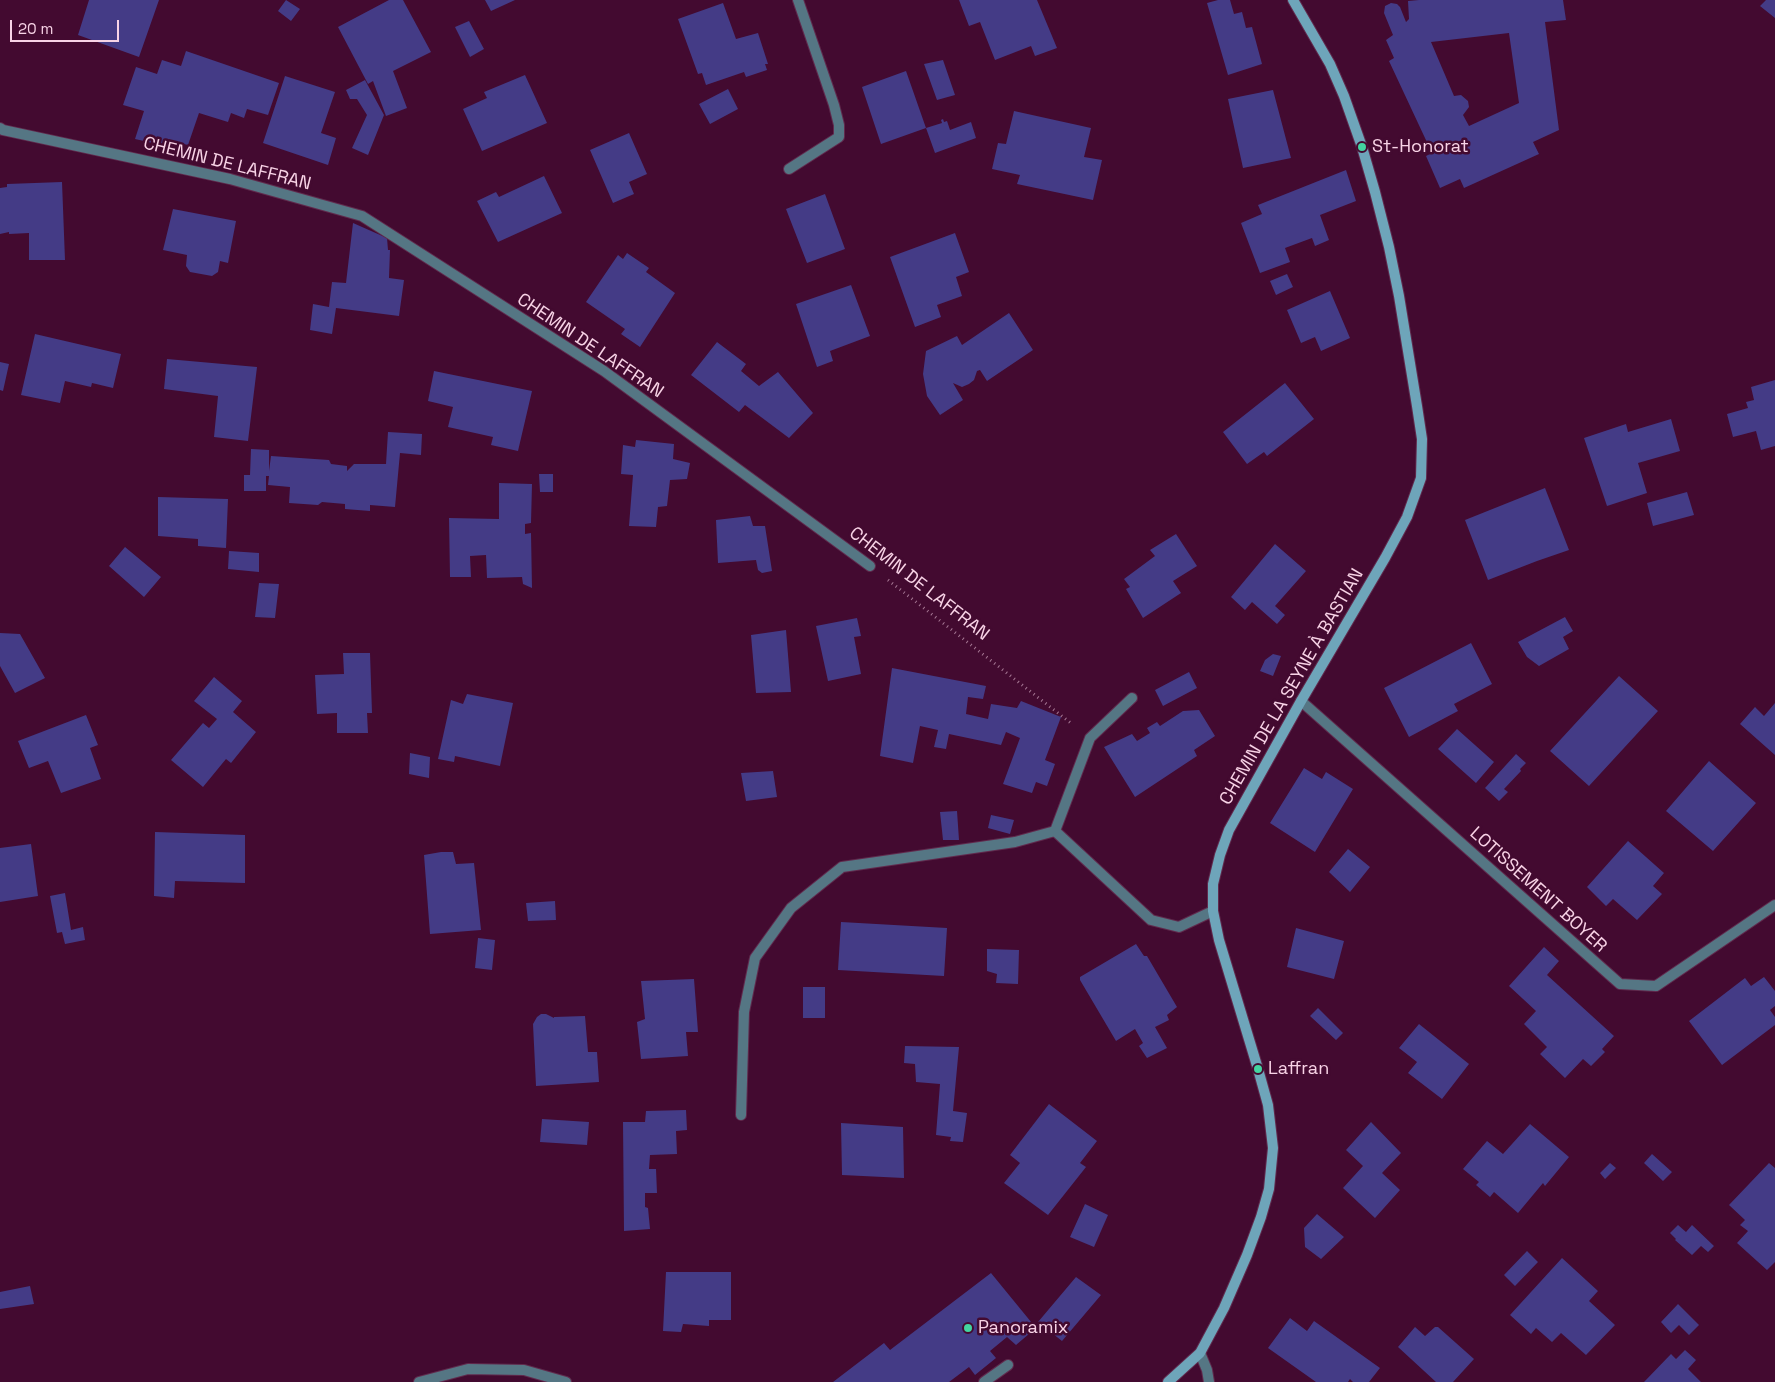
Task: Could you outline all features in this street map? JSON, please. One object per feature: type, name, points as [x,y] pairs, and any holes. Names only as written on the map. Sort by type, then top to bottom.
[{"type":"street","points":[[789,169],[839,137],[840,125],[798,0]]},
{"type":"street","name":"CHEMIN DE LA SEYNE À BASTIAN","points":[[1168,1382],[1200,1353],[1224,1308],[1258,1224],[1269,1188],[1273,1148],[1268,1105],[1219,940],[1213,911],[1213,884],[1220,855],[1230,830],[1300,701],[1385,558],[1406,517],[1421,478],[1422,439],[1392,263],[1362,147],[1344,96],[1330,64],[1292,0]]},
{"type":"street","name":"CHEMIN DE LAFFRAN","points":[[0,128],[2,130],[230,178],[362,216],[604,371],[870,566]]},
{"type":"street","points":[[1055,831],[1090,738],[1132,698]]},
{"type":"street","name":"LOTISSEMENT BOYER","points":[[1300,701],[1620,984],[1656,986],[1775,904]]},
{"type":"street","points":[[1055,831],[1151,920],[1179,927],[1213,911]]},
{"type":"street","points":[[741,1114],[744,1012],[755,958],[791,908],[842,867],[1015,842],[1055,831]]},
{"type":"street","points":[[1200,1353],[1207,1370],[1209,1382]]},
{"type":"street","points":[[984,1382],[1008,1365]]},
{"type":"street","points":[[419,1382],[468,1370],[524,1370],[566,1382]]},
{"type":"path","name":"CHEMIN DE LAFFRAN","points":[[870,566],[1090,738]]},
{"type":"building","points":[[89,0],[159,0],[139,57],[78,35]]},
{"type":"building","points":[[286,0],[300,9],[291,21],[278,11]]},
{"type":"building","points":[[389,0],[403,0],[431,52],[393,71],[407,108],[386,116],[373,81],[368,84],[338,27]]},
{"type":"building","points":[[485,0],[515,0],[491,11]]},
{"type":"building","points":[[959,0],[1037,0],[1057,48],[1035,56],[1031,46],[995,60],[980,22],[969,26]]},
{"type":"building","points":[[1218,0],[1230,0],[1234,14],[1242,12],[1246,28],[1252,27],[1262,64],[1228,75],[1207,3]]},
{"type":"building","points":[[1563,0],[1566,20],[1545,22],[1559,130],[1533,142],[1539,154],[1464,188],[1460,179],[1440,188],[1426,156],[1432,153],[1389,61],[1394,58],[1386,40],[1393,35],[1384,13],[1385,6],[1391,3],[1397,4],[1406,22],[1409,19],[1408,1]],"holes":[[[1509,33],[1519,103],[1469,126],[1463,115],[1469,107],[1468,101],[1461,95],[1454,96],[1431,42]]]},
{"type":"building","points":[[1766,0],[1775,0],[1775,18],[1760,6]]},
{"type":"building","points":[[723,3],[736,39],[758,33],[768,64],[765,64],[767,70],[746,77],[744,72],[706,85],[702,73],[698,74],[678,19]]},
{"type":"building","points":[[469,21],[484,49],[470,57],[455,27]]},
{"type":"building","points":[[186,51],[279,83],[268,115],[247,109],[244,118],[231,113],[228,122],[199,113],[188,145],[172,141],[170,147],[135,139],[144,111],[123,105],[136,67],[157,74],[162,60],[181,66]]},
{"type":"building","points":[[943,60],[955,95],[937,100],[924,64]]},
{"type":"building","points":[[906,71],[926,128],[881,144],[862,87]]},
{"type":"building","points":[[525,75],[547,123],[482,151],[463,109],[487,98],[484,92]]},
{"type":"building","points":[[285,76],[335,92],[321,133],[336,138],[328,165],[263,143]]},
{"type":"building","points":[[365,80],[384,115],[368,155],[352,148],[367,115],[357,99],[350,99],[346,90]]},
{"type":"building","points":[[728,89],[738,109],[710,124],[699,104]]},
{"type":"building","points":[[1273,90],[1291,158],[1243,168],[1228,99]]},
{"type":"building","points":[[1014,111],[1091,128],[1084,157],[1102,160],[1093,200],[1017,184],[1020,175],[992,169],[998,143],[1006,144]]},
{"type":"building","points":[[943,119],[944,122],[947,121],[950,130],[971,122],[976,138],[935,153],[926,128],[942,123],[941,120]]},
{"type":"building","points":[[629,133],[647,174],[629,182],[634,194],[613,203],[590,150]]},
{"type":"building","points":[[1346,170],[1356,201],[1320,215],[1329,240],[1315,246],[1312,238],[1285,248],[1290,262],[1260,273],[1241,223],[1262,214],[1258,205]]},
{"type":"building","points":[[544,176],[562,213],[498,242],[477,201],[496,192],[499,197]]},
{"type":"building","points":[[62,182],[65,260],[29,260],[29,233],[9,234],[9,232],[0,234],[0,188],[7,187],[7,184]]},
{"type":"building","points":[[825,194],[845,249],[807,263],[786,209]]},
{"type":"building","points":[[173,209],[236,221],[228,263],[220,261],[218,272],[212,276],[190,272],[186,266],[187,255],[163,250]]},
{"type":"building","points":[[353,223],[387,238],[388,250],[390,250],[389,278],[404,280],[399,316],[336,308],[332,334],[310,330],[313,304],[329,307],[332,282],[346,283]]},
{"type":"building","points":[[955,233],[969,272],[956,277],[962,296],[937,305],[941,317],[915,327],[890,257]]},
{"type":"building","points":[[627,253],[649,268],[646,272],[675,293],[640,347],[621,334],[625,329],[586,302],[618,255],[623,259]]},
{"type":"building","points":[[1287,274],[1293,287],[1276,295],[1270,281]]},
{"type":"building","points":[[851,285],[870,336],[830,351],[833,361],[817,367],[796,304]]},
{"type":"building","points":[[1330,291],[1350,338],[1321,351],[1315,337],[1301,343],[1287,310]]},
{"type":"building","points":[[1009,313],[1033,350],[987,381],[980,370],[977,371],[974,380],[969,384],[962,387],[953,383],[963,400],[940,415],[927,396],[923,374],[926,351],[957,336],[962,345]]},
{"type":"building","points":[[35,334],[121,354],[113,388],[92,383],[91,387],[65,381],[60,403],[21,395]]},
{"type":"building","points":[[717,342],[746,364],[741,371],[759,386],[778,372],[813,413],[789,438],[745,405],[739,412],[691,375]]},
{"type":"building","points":[[167,359],[257,367],[248,441],[214,437],[218,396],[164,389]]},
{"type":"building","points":[[0,362],[9,364],[3,391],[0,390]]},
{"type":"building","points":[[434,371],[532,391],[518,451],[491,445],[493,437],[448,427],[453,407],[428,401]]},
{"type":"building","points":[[1775,380],[1775,446],[1761,450],[1756,431],[1733,437],[1727,414],[1748,408],[1746,402],[1754,400],[1751,387]]},
{"type":"building","points":[[1285,383],[1314,419],[1267,456],[1264,452],[1247,464],[1223,432]]},
{"type":"building","points":[[1671,419],[1680,451],[1638,463],[1647,493],[1607,506],[1584,438],[1626,424],[1628,432]]},
{"type":"building","points":[[388,432],[422,434],[421,455],[400,453],[395,507],[370,505],[370,511],[345,509],[345,504],[322,502],[318,505],[289,503],[290,487],[268,485],[269,476],[266,476],[266,491],[244,491],[244,475],[250,475],[251,449],[269,450],[269,471],[271,456],[329,460],[331,464],[347,466],[347,471],[354,464],[386,464]]},
{"type":"building","points":[[636,440],[674,444],[673,459],[690,463],[687,479],[670,480],[667,506],[658,507],[656,527],[629,526],[633,475],[621,474],[623,445],[635,447]]},
{"type":"building","points":[[539,474],[553,474],[553,492],[540,492]]},
{"type":"building","points":[[499,483],[532,484],[531,523],[525,524],[525,534],[531,533],[532,588],[523,584],[522,577],[487,578],[486,555],[470,556],[471,577],[450,577],[449,518],[499,519]]},
{"type":"building","points":[[1545,488],[1569,550],[1488,580],[1465,520]]},
{"type":"building","points":[[1687,492],[1694,515],[1653,526],[1647,503]]},
{"type":"building","points":[[158,497],[228,499],[226,548],[198,546],[198,539],[158,536]]},
{"type":"building","points":[[750,516],[753,526],[765,526],[772,571],[762,573],[758,570],[756,560],[718,563],[716,520]]},
{"type":"building","points":[[1176,534],[1197,566],[1173,581],[1181,593],[1143,618],[1126,589],[1130,587],[1124,579],[1155,556],[1150,550]]},
{"type":"building","points":[[1275,544],[1306,571],[1275,606],[1285,615],[1277,624],[1252,602],[1245,610],[1231,597]]},
{"type":"building","points":[[125,547],[161,577],[144,597],[109,566]]},
{"type":"building","points":[[229,551],[259,553],[259,572],[228,569]]},
{"type":"building","points":[[259,583],[279,584],[275,618],[255,617]]},
{"type":"building","points":[[1565,617],[1573,631],[1563,637],[1569,649],[1539,666],[1527,657],[1518,642]]},
{"type":"building","points":[[857,618],[861,636],[854,637],[861,674],[828,681],[816,626]]},
{"type":"building","points":[[786,630],[791,692],[756,693],[751,635]]},
{"type":"building","points":[[0,633],[20,634],[45,678],[15,693],[0,666]]},
{"type":"building","points":[[1471,643],[1492,684],[1454,704],[1458,711],[1409,737],[1384,688]]},
{"type":"building","points":[[343,653],[370,653],[372,713],[367,713],[368,733],[337,733],[337,713],[317,714],[315,675],[344,674]]},
{"type":"building","points":[[1273,654],[1281,656],[1273,676],[1260,671],[1265,660]]},
{"type":"building","points":[[892,668],[986,686],[983,699],[968,697],[966,714],[988,719],[991,704],[1017,708],[1021,701],[1061,717],[1045,760],[1055,764],[1047,786],[1036,782],[1032,793],[1003,784],[1020,738],[1006,732],[1001,745],[949,734],[946,749],[934,747],[938,730],[920,726],[913,763],[880,756]]},
{"type":"building","points":[[1189,672],[1197,688],[1163,706],[1155,690]]},
{"type":"building","points":[[1619,676],[1658,711],[1589,786],[1550,751]]},
{"type":"building","points":[[214,677],[242,701],[233,712],[256,732],[231,763],[226,759],[203,787],[171,760],[203,723],[209,728],[217,719],[194,701]]},
{"type":"building","points":[[467,694],[513,703],[500,766],[455,756],[454,762],[438,759],[451,700],[463,704]]},
{"type":"building","points":[[1775,703],[1775,755],[1740,724],[1755,707],[1764,716]]},
{"type":"building","points":[[1199,710],[1215,736],[1194,750],[1197,756],[1135,797],[1104,747],[1132,734],[1137,741],[1150,733],[1147,728],[1157,722],[1160,726],[1183,711]]},
{"type":"building","points":[[86,715],[98,745],[90,748],[101,779],[61,793],[48,761],[29,768],[18,741]]},
{"type":"building","points":[[1457,729],[1494,762],[1476,783],[1438,749]]},
{"type":"building","points":[[410,753],[430,757],[429,778],[409,774]]},
{"type":"building","points":[[1516,754],[1526,763],[1504,789],[1508,792],[1499,801],[1485,788]]},
{"type":"building","points":[[1709,761],[1756,803],[1713,851],[1666,811]]},
{"type":"building","points":[[1304,768],[1322,779],[1326,772],[1353,789],[1315,852],[1270,823]]},
{"type":"building","points":[[773,771],[777,797],[746,801],[741,773]]},
{"type":"building","points":[[957,811],[959,840],[943,840],[940,812]]},
{"type":"building","points":[[991,815],[1014,820],[1010,834],[988,828]]},
{"type":"building","points":[[155,832],[245,835],[245,883],[175,881],[174,898],[154,896]]},
{"type":"building","points":[[1628,841],[1664,873],[1653,886],[1662,894],[1637,920],[1613,899],[1606,906],[1587,887]]},
{"type":"building","points":[[31,844],[38,896],[0,902],[0,848]]},
{"type":"building","points":[[1348,849],[1370,867],[1350,892],[1329,872]]},
{"type":"building","points":[[453,852],[456,864],[474,863],[481,930],[430,934],[424,855]]},
{"type":"building","points":[[65,893],[71,930],[83,927],[85,940],[65,944],[62,932],[57,933],[50,896]]},
{"type":"building","points":[[555,901],[556,920],[528,921],[526,903]]},
{"type":"building","points":[[841,922],[947,928],[944,976],[838,970]]},
{"type":"building","points":[[1296,928],[1344,941],[1334,979],[1287,967]]},
{"type":"building","points":[[478,938],[495,940],[492,970],[475,968]]},
{"type":"building","points":[[1136,944],[1144,956],[1147,956],[1177,1007],[1167,1015],[1169,1020],[1155,1027],[1167,1048],[1147,1058],[1139,1046],[1143,1043],[1135,1029],[1116,1041],[1080,980],[1080,977]]},
{"type":"building","points":[[1544,947],[1559,961],[1547,975],[1614,1036],[1602,1049],[1605,1052],[1591,1066],[1583,1059],[1565,1078],[1540,1054],[1547,1047],[1524,1024],[1536,1011],[1509,986]]},
{"type":"building","points":[[987,949],[1019,950],[1018,984],[996,983],[997,974],[987,971]]},
{"type":"building","points":[[1764,977],[1775,991],[1775,1006],[1770,1010],[1775,1017],[1775,1025],[1722,1065],[1689,1021],[1745,978],[1751,986]]},
{"type":"building","points":[[694,979],[698,1032],[686,1032],[688,1056],[641,1059],[637,1022],[645,1019],[641,981]]},
{"type":"building","points":[[803,987],[825,987],[825,1018],[803,1018]]},
{"type":"building","points":[[1318,1008],[1343,1033],[1336,1040],[1310,1016]]},
{"type":"building","points":[[541,1014],[554,1018],[585,1016],[588,1052],[597,1052],[599,1082],[536,1086],[533,1024]]},
{"type":"building","points":[[1419,1024],[1469,1064],[1442,1099],[1408,1073],[1417,1062],[1399,1048]]},
{"type":"building","points":[[905,1046],[959,1047],[953,1111],[967,1113],[963,1142],[950,1141],[951,1137],[936,1135],[940,1084],[916,1082],[915,1064],[904,1063]]},
{"type":"building","points":[[1049,1104],[1097,1141],[1080,1163],[1086,1167],[1048,1215],[1004,1183],[1020,1163],[1010,1155]]},
{"type":"building","points":[[686,1110],[687,1130],[676,1131],[677,1154],[650,1155],[649,1169],[656,1169],[657,1193],[645,1193],[645,1207],[648,1208],[650,1229],[624,1231],[623,1122],[645,1122],[646,1111]]},
{"type":"building","points":[[542,1119],[589,1122],[587,1145],[540,1142]]},
{"type":"building","points":[[1371,1122],[1401,1153],[1382,1173],[1400,1190],[1375,1218],[1343,1188],[1363,1166],[1346,1150]]},
{"type":"building","points":[[841,1123],[903,1127],[904,1178],[842,1175]]},
{"type":"building","points":[[1530,1124],[1569,1157],[1545,1186],[1543,1183],[1518,1213],[1494,1192],[1490,1197],[1476,1185],[1479,1182],[1463,1169],[1487,1141],[1503,1154]]},
{"type":"building","points":[[1652,1154],[1672,1172],[1663,1181],[1644,1163]]},
{"type":"building","points":[[1610,1163],[1616,1168],[1605,1179],[1600,1173]]},
{"type":"building","points":[[1769,1163],[1775,1168],[1775,1262],[1767,1270],[1737,1243],[1748,1231],[1740,1225],[1745,1220],[1729,1205]]},
{"type":"building","points":[[1085,1204],[1108,1215],[1094,1247],[1070,1237]]},
{"type":"building","points":[[1317,1214],[1344,1237],[1321,1259],[1305,1247],[1304,1228]]},
{"type":"building","points":[[1678,1225],[1686,1232],[1692,1225],[1714,1246],[1708,1252],[1701,1246],[1692,1255],[1670,1233]]},
{"type":"building","points":[[1527,1251],[1538,1262],[1515,1286],[1504,1275]]},
{"type":"building","points":[[1562,1258],[1598,1291],[1589,1301],[1615,1325],[1586,1355],[1561,1333],[1552,1342],[1536,1328],[1531,1334],[1510,1315]]},
{"type":"building","points":[[666,1272],[731,1272],[731,1320],[709,1320],[709,1326],[683,1324],[681,1332],[663,1331]]},
{"type":"building","name":"Panoramix","points":[[991,1273],[1036,1328],[1016,1345],[1007,1337],[990,1351],[996,1358],[975,1375],[969,1367],[949,1382],[833,1382],[884,1343],[890,1350]]},
{"type":"building","points":[[1076,1277],[1101,1295],[1062,1341],[1038,1322]]},
{"type":"building","points":[[30,1286],[34,1304],[0,1309],[0,1292]]},
{"type":"building","points":[[1678,1304],[1699,1325],[1689,1335],[1679,1325],[1671,1333],[1661,1322]]},
{"type":"building","points":[[1290,1318],[1307,1331],[1314,1321],[1380,1368],[1369,1382],[1353,1382],[1350,1379],[1348,1382],[1316,1382],[1268,1348]]},
{"type":"building","points":[[1415,1327],[1425,1336],[1435,1327],[1438,1327],[1474,1359],[1453,1382],[1436,1382],[1398,1347]]},
{"type":"building","points":[[1685,1350],[1696,1360],[1688,1369],[1701,1382],[1644,1382],[1671,1354],[1676,1359]]},
{"type":"place","name":"St-Honorat","points":[[1362,147]]},
{"type":"place","name":"Laffran","points":[[1258,1069]]},
{"type":"place","name":"Panoramix","points":[[968,1328]]}]
